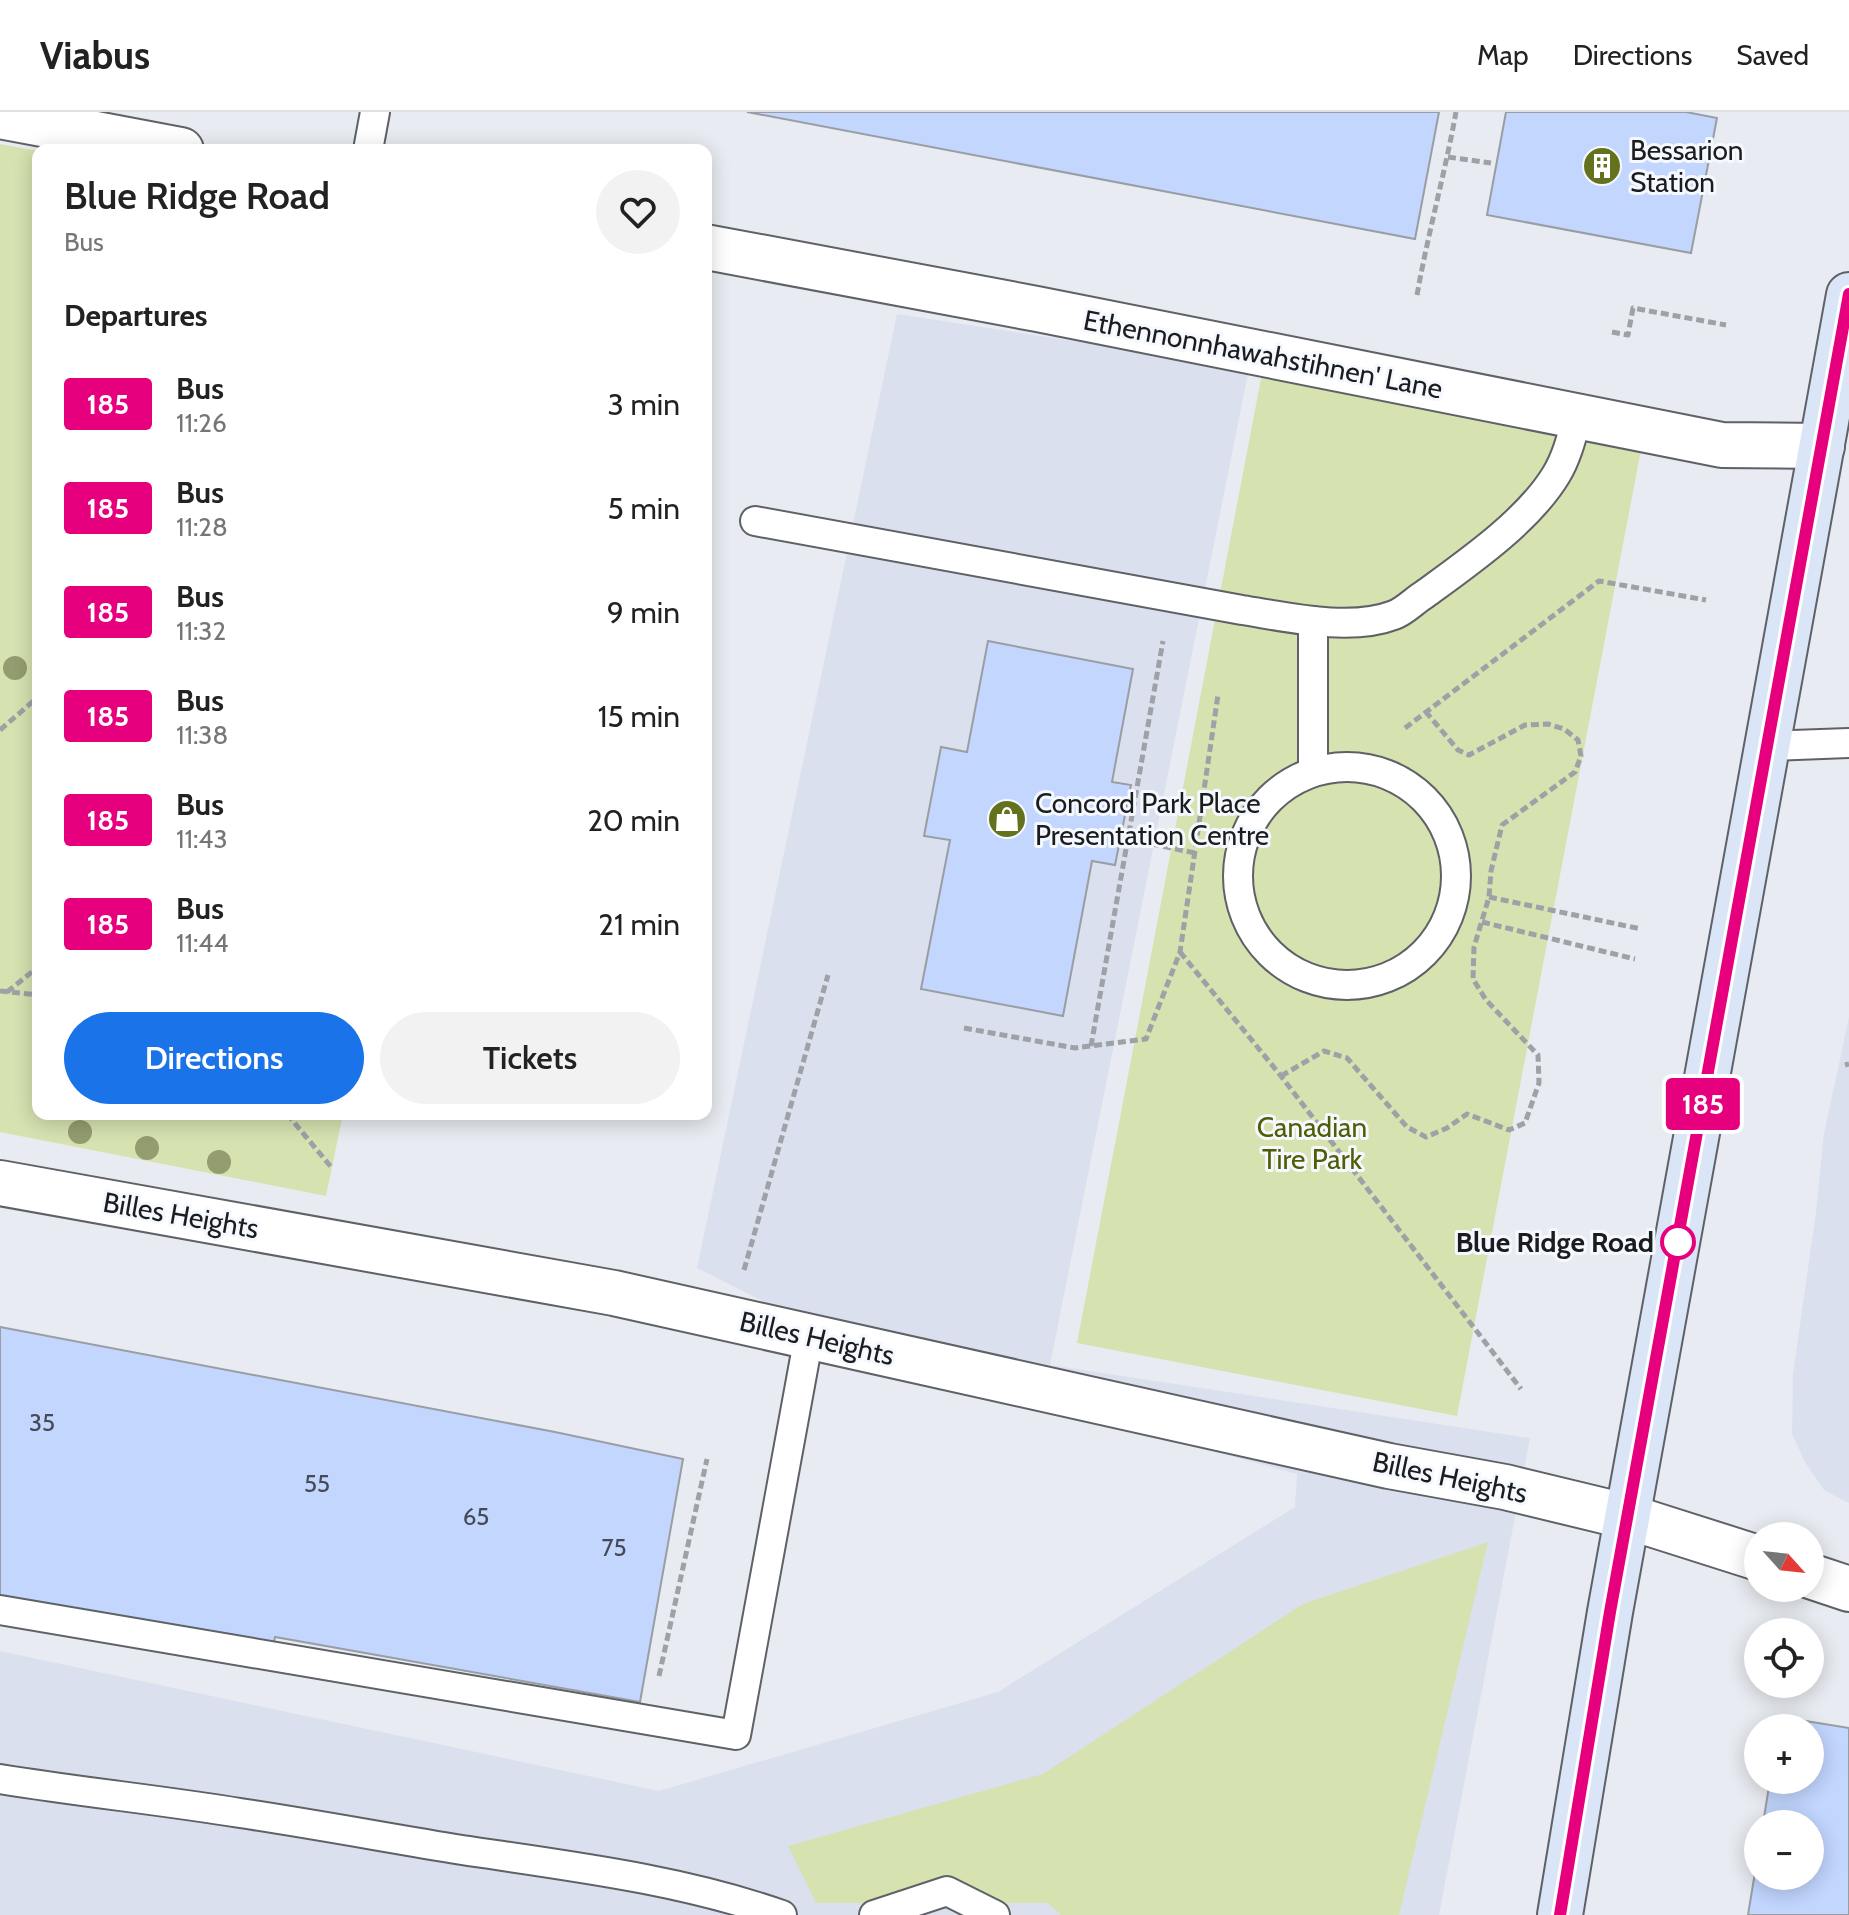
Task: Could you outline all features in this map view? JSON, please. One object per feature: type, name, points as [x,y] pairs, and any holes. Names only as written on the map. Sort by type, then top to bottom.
[{"type":"main road","points":[[1560,1915],[1610,1612],[1849,295]]},
{"type":"street","points":[[0,116],[149,144]]},
{"type":"street","name":"Ethennonnhawahstihnen' Lane","points":[[712,248],[1037,309],[1722,445],[1822,446]]},
{"type":"street","name":"Billes Heights","points":[[0,1183],[614,1293],[1377,1463],[1505,1487],[1629,1517]]},
{"type":"street","points":[[1629,1517],[1744,1554]]},
{"type":"street","points":[[1824,1581],[1849,1589]]},
{"type":"lane","points":[[369,144],[375,112]]},
{"type":"lane","points":[[755,521],[1313,621],[1359,622],[1395,615],[1462,567],[1523,515],[1556,475],[1568,449],[1577,417]]},
{"type":"lane","points":[[1313,621],[1313,772]]},
{"type":"lane","points":[[1768,746],[1849,743]]},
{"type":"lane","points":[[1349,766],[1385,773],[1416,791],[1441,817],[1454,851],[1456,888],[1440,933],[1426,953],[1396,974],[1362,985],[1326,984],[1292,971],[1265,948],[1246,918],[1240,895],[1241,848],[1256,815],[1281,789],[1313,772],[1349,766]]},
{"type":"lane","points":[[0,1610],[736,1735],[809,1336]]},
{"type":"lane","points":[[0,1779],[238,1812],[613,1872],[699,1891],[782,1915]]},
{"type":"lane","points":[[874,1915],[947,1891],[995,1915]]},
{"type":"path","points":[[1417,295],[1456,112]]},
{"type":"path","points":[[1448,157],[1491,163]]},
{"type":"path","points":[[1612,332],[1628,335],[1633,308],[1726,325]]},
{"type":"path","points":[[1405,728],[1599,581],[1706,600]]},
{"type":"path","points":[[1091,1046],[1164,634]]},
{"type":"path","points":[[964,1028],[1075,1048],[1146,1039],[1180,952],[1218,695]]},
{"type":"path","points":[[0,730],[32,702]]},
{"type":"path","points":[[1281,1076],[1324,1051],[1347,1058],[1407,1127],[1426,1137],[1447,1128],[1467,1114],[1509,1130],[1525,1123],[1539,1083],[1538,1055],[1486,1000],[1473,979],[1474,947],[1489,897],[1491,871],[1502,825],[1575,772],[1581,756],[1578,740],[1564,729],[1548,724],[1525,725],[1469,755],[1458,750],[1426,712]]},
{"type":"path","points":[[1128,839],[1195,853]]},
{"type":"path","points":[[1489,897],[1641,929]]},
{"type":"path","points":[[1482,922],[1635,959]]},
{"type":"path","points":[[1180,952],[1281,1076],[1521,1389]]},
{"type":"path","points":[[4,991],[32,971]]},
{"type":"path","points":[[730,1319],[828,975]]},
{"type":"path","points":[[4,991],[32,994]]},
{"type":"path","points":[[292,1120],[332,1168]]},
{"type":"path","points":[[664,1657],[707,1459]]},
{"type":"shaded area","points":[[897,314],[1249,368],[1050,1365],[1530,1438],[1439,1915],[0,1915],[0,1651],[659,1791],[998,1692],[1295,1507],[1297,1474],[884,1362],[697,1268]]},
{"type":"shaded area","points":[[1849,1017],[1849,1503],[1824,1490],[1805,1462],[1792,1434],[1793,1374],[1824,1134]]},
{"type":"green space","points":[[0,144],[32,150],[32,1120],[342,1120],[326,1196],[0,1132]]},
{"type":"green space","name":"Canadian Tire Park","points":[[1264,363],[1644,434],[1457,1416],[1077,1343]]},
{"type":"green space","points":[[1488,1542],[1399,1915],[1061,1915],[1048,1903],[816,1903],[788,1846],[1043,1774],[1303,1604]]},
{"type":"building","points":[[747,112],[1439,112],[1415,239]]},
{"type":"building","name":"Bessarion Station","points":[[1506,112],[1686,112],[1717,118],[1691,253],[1487,215]]},
{"type":"building","name":"Concord Park Place Presentation Centre","points":[[988,641],[1133,669],[1112,782],[1131,785],[1115,865],[1092,861],[1063,1016],[921,989],[950,840],[924,836],[941,747],[967,752]]},
{"type":"building","points":[[0,1327],[683,1459],[640,1702],[275,1637],[268,1668],[0,1616]]},
{"type":"building","points":[[1824,1724],[1849,1728],[1849,1915],[1748,1915],[1752,1890],[1824,1890],[1824,1810],[1765,1810],[1768,1794],[1824,1794]]},
{"type":"bus line","name":"185","points":[[1560,1915],[1610,1612],[1849,294]]},
{"type":"place","name":"Bessarion Station","points":[[1602,166]]},
{"type":"place","name":"Concord Park Place Presentation Centre","points":[[1007,819]]},
{"type":"place","name":"Blue Ridge Road","points":[[1678,1242]]}]
